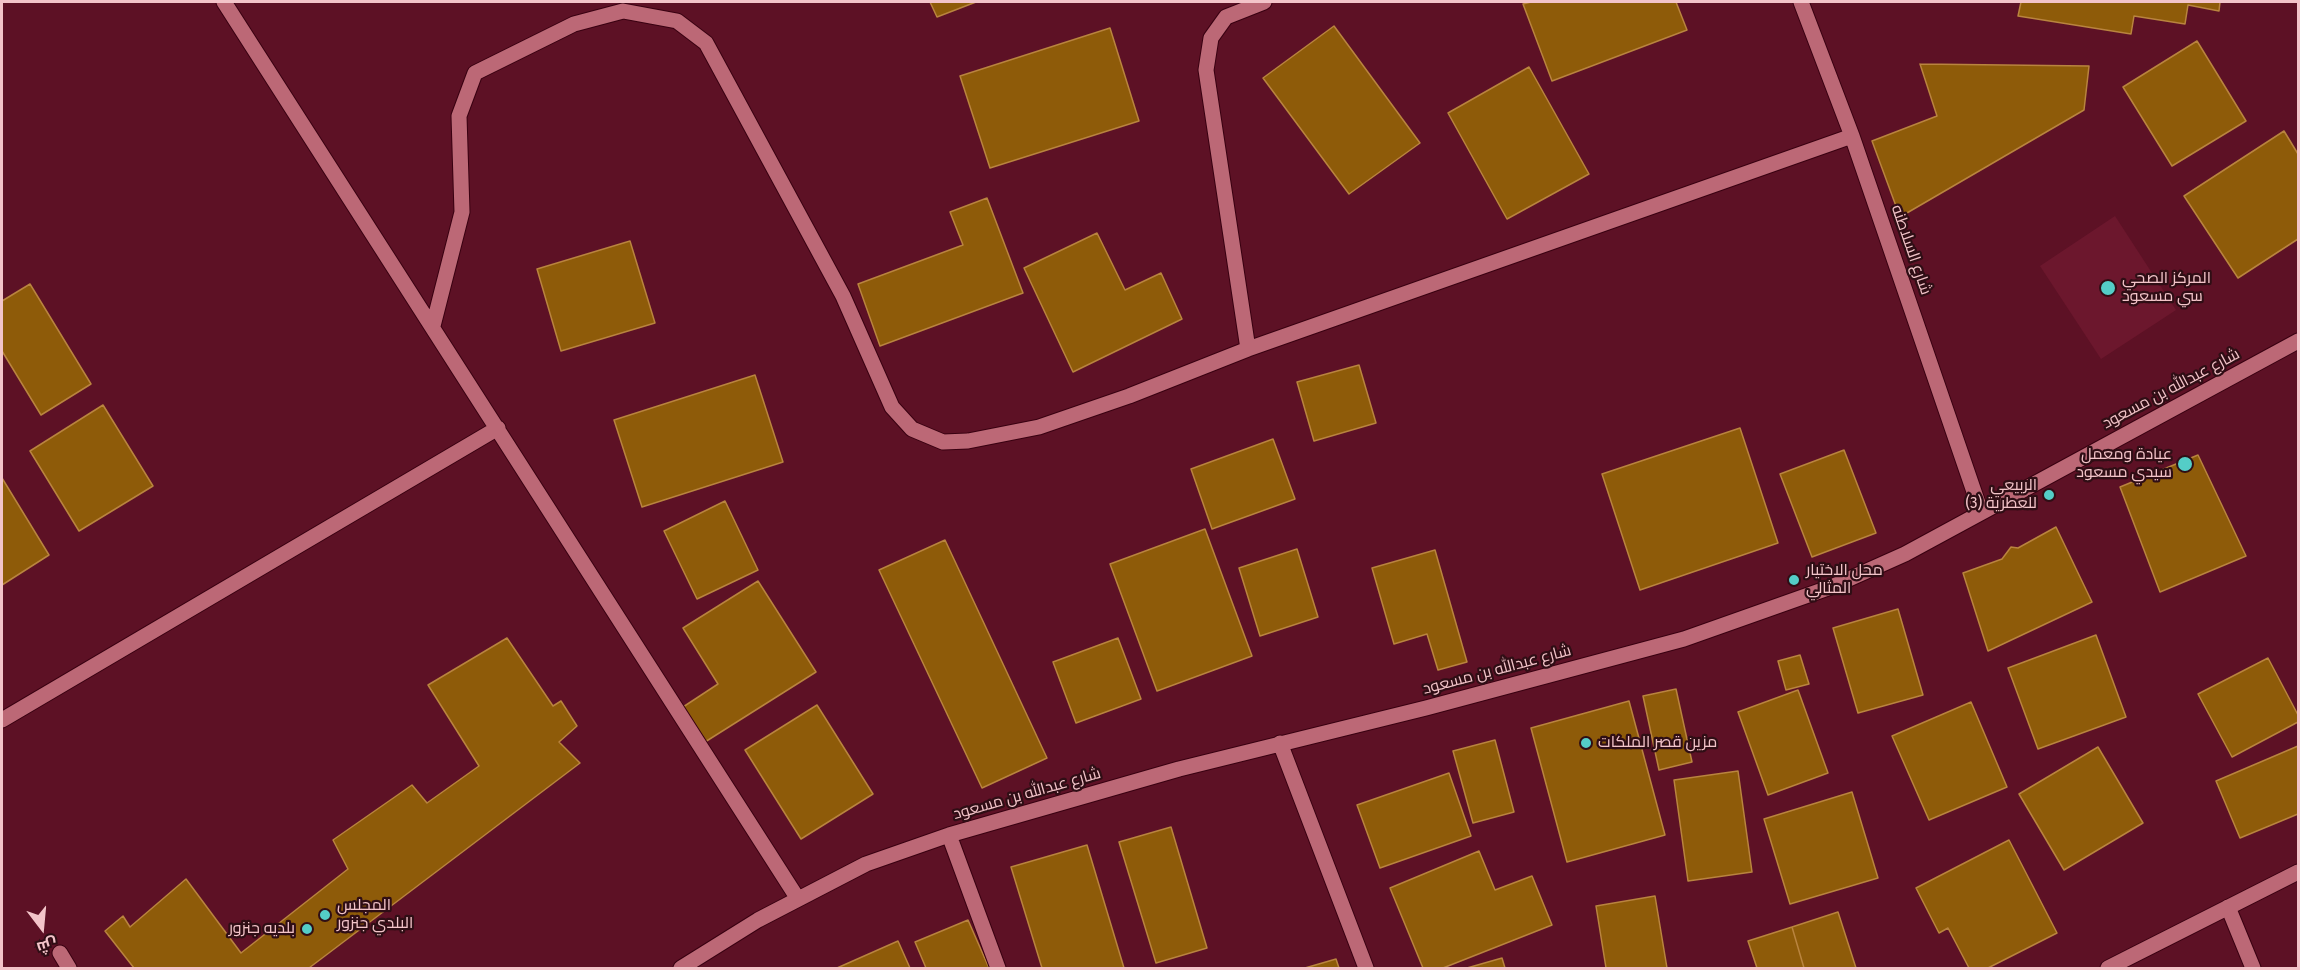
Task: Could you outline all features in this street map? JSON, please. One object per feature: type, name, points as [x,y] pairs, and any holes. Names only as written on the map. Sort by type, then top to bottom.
[{"type":"street","points":[[224,2],[798,899]]},
{"type":"street","points":[[1248,349],[1206,70],[1211,38],[1226,17],[1264,2]]},
{"type":"street","name":"شارع السلاطنه","points":[[1801,2],[1852,136],[1981,512]]},
{"type":"street","points":[[433,326],[462,212],[459,116],[475,73],[574,24],[623,11],[677,21],[706,43],[843,296],[892,407],[912,429],[943,442],[968,441],[1039,427],[1130,396],[1248,349],[1852,136]]},
{"type":"street","name":"شارع عبدالله بن مسعود","points":[[681,969],[798,899],[866,864],[949,835],[1280,743],[1426,708],[1694,635],[1831,587],[1905,555],[2298,341]]},
{"type":"street","points":[[2,720],[498,428]]},
{"type":"street","points":[[1280,743],[1366,969]]},
{"type":"street","points":[[949,835],[998,969]]},
{"type":"street","points":[[2108,969],[2298,872]]},
{"type":"street","points":[[2228,907],[2253,969]]},
{"type":"street","points":[[60,953],[69,969]]},
{"type":"shaded area","name":"المركز الصحي سي مسعود","points":[[2115,216],[2176,310],[2101,359],[2040,266]]},
{"type":"building","points":[[930,2],[976,2],[937,17]]},
{"type":"building","points":[[1531,2],[1676,2],[1687,30],[1552,81],[1523,4]]},
{"type":"building","points":[[2021,2],[2220,2],[2219,11],[2188,5],[2185,24],[2134,16],[2131,34],[2018,16]]},
{"type":"building","points":[[1334,26],[1420,143],[1349,194],[1263,78]]},
{"type":"building","points":[[1110,28],[1139,121],[990,168],[960,76]]},
{"type":"building","points":[[2197,41],[2246,121],[2172,166],[2123,87]]},
{"type":"building","points":[[1920,64],[2089,66],[2084,110],[1900,217],[1872,141],[1937,116]]},
{"type":"building","points":[[1529,67],[1589,174],[1507,219],[1448,113]]},
{"type":"building","points":[[2284,131],[2298,154],[2298,239],[2238,278],[2184,196]]},
{"type":"building","points":[[987,198],[1023,293],[880,346],[858,284],[963,245],[950,212]]},
{"type":"building","points":[[1097,233],[1125,290],[1161,273],[1182,319],[1073,372],[1024,268]]},
{"type":"building","points":[[630,241],[655,323],[561,351],[537,269]]},
{"type":"building","points":[[30,284],[91,384],[41,415],[2,351],[2,301]]},
{"type":"building","points":[[1359,365],[1376,423],[1314,441],[1297,382]]},
{"type":"building","points":[[755,375],[783,462],[642,507],[614,420]]},
{"type":"building","points":[[103,405],[153,486],[79,531],[30,451]]},
{"type":"building","points":[[1740,428],[1778,543],[1640,590],[1602,474]]},
{"type":"building","points":[[1273,439],[1295,499],[1212,529],[1191,469]]},
{"type":"building","points":[[1844,450],[1876,533],[1812,557],[1780,474]]},
{"type":"building","points":[[2198,455],[2246,556],[2160,592],[2120,487]]},
{"type":"building","points":[[2,478],[49,555],[2,585]]},
{"type":"building","points":[[725,501],[758,570],[697,599],[664,531]]},
{"type":"building","points":[[2056,527],[2092,602],[1988,651],[1963,573],[2002,559],[2011,547],[2018,548]]},
{"type":"building","points":[[1205,529],[1252,656],[1157,691],[1110,564]]},
{"type":"building","points":[[945,540],[1047,758],[982,788],[879,570]]},
{"type":"building","points":[[1297,549],[1318,617],[1260,636],[1239,568]]},
{"type":"building","points":[[1435,550],[1467,662],[1438,670],[1427,634],[1394,644],[1372,568]]},
{"type":"building","points":[[758,581],[816,672],[705,742],[683,707],[718,684],[683,628]]},
{"type":"building","points":[[1898,609],[1923,695],[1858,713],[1833,628]]},
{"type":"building","points":[[2096,635],[2126,717],[2038,749],[2008,668]]},
{"type":"building","points":[[507,638],[553,706],[561,701],[577,726],[559,742],[580,763],[309,968],[134,968],[105,931],[123,916],[130,927],[186,879],[241,953],[348,869],[333,840],[412,785],[427,803],[479,766],[428,685]]},
{"type":"building","points":[[1118,638],[1141,699],[1076,723],[1053,662]]},
{"type":"building","points":[[1800,655],[1809,684],[1786,690],[1778,661]]},
{"type":"building","points":[[2268,658],[2298,715],[2298,722],[2232,757],[2198,694]]},
{"type":"building","points":[[1676,689],[1692,762],[1659,770],[1643,696]]},
{"type":"building","points":[[1798,690],[1828,773],[1768,795],[1738,712]]},
{"type":"building","points":[[1629,701],[1665,835],[1567,862],[1531,728]]},
{"type":"building","points":[[1971,702],[2007,787],[1929,820],[1892,736]]},
{"type":"building","points":[[817,705],[873,794],[801,839],[745,750]]},
{"type":"building","points":[[1495,740],[1514,812],[1473,823],[1453,751]]},
{"type":"building","points":[[2298,746],[2298,814],[2240,838],[2216,781]]},
{"type":"building","points":[[2098,747],[2143,823],[2064,870],[2019,794]]},
{"type":"building","points":[[1738,771],[1752,872],[1688,881],[1674,780]]},
{"type":"building","points":[[1449,773],[1471,836],[1380,868],[1357,805]]},
{"type":"building","points":[[1852,792],[1878,878],[1790,904],[1764,819]]},
{"type":"building","points":[[1171,827],[1207,948],[1156,963],[1119,842]]},
{"type":"building","points":[[2009,840],[2057,933],[1988,968],[1969,968],[1948,928],[1939,933],[1916,888]]},
{"type":"building","points":[[1087,845],[1124,968],[1042,968],[1011,867]]},
{"type":"building","points":[[1479,851],[1495,890],[1532,876],[1552,925],[1443,968],[1423,968],[1390,888]]},
{"type":"building","points":[[1655,896],[1667,968],[1606,968],[1596,906]]},
{"type":"building","points":[[1838,912],[1856,968],[1804,968],[1792,927]]},
{"type":"building","points":[[968,920],[989,968],[926,968],[915,942]]},
{"type":"building","points":[[1792,927],[1804,968],[1757,968],[1748,941]]},
{"type":"building","points":[[898,941],[910,968],[837,968]]},
{"type":"building","points":[[1502,958],[1505,968],[1467,968]]},
{"type":"building","points":[[1336,959],[1339,968],[1305,968]]},
{"type":"place","name":"المركز الصحي سي مسعود","points":[[2108,288]]},
{"type":"place","name":"عيادة ومعمل سيدي مسعود","points":[[2185,464]]},
{"type":"place","name":"الربيعي (3) للعطرية","points":[[2049,495]]},
{"type":"place","name":"محل الاختيار المثالي","points":[[1794,580]]},
{"type":"place","name":"مزين قصر الملكات","points":[[1586,743]]},
{"type":"place","name":"المجلس البلدي جنزور","points":[[325,915]]},
{"type":"place","name":"بلديه جنزور","points":[[307,929]]}]
